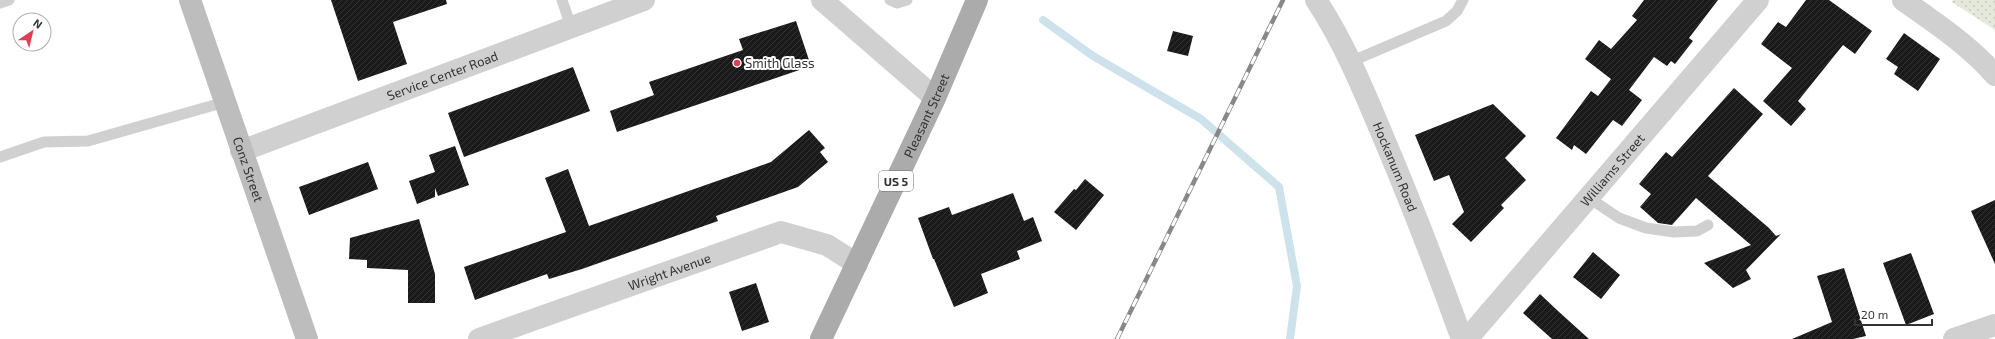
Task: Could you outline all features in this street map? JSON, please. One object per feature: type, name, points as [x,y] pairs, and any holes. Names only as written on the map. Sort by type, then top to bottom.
[{"type":"main road","name":"Conz Street","points":[[190,0],[307,339]]},
{"type":"main road","name":"Pleasant Street","points":[[822,339],[935,98],[977,0]]},
{"type":"street","name":"Service Center Road","points":[[241,151],[644,0]]},
{"type":"street","points":[[822,0],[935,98]]},
{"type":"street","name":"Hockanum Road","points":[[1316,0],[1330,21],[1350,62],[1388,148],[1427,242],[1462,339]]},
{"type":"street","name":"Williams Street","points":[[1467,339],[1758,0]]},
{"type":"street","points":[[1903,0],[1975,54],[1995,75]]},
{"type":"street","name":"Wright Avenue","points":[[479,339],[781,232],[827,245],[856,264]]},
{"type":"street","points":[[1954,339],[1995,325]]},
{"type":"lane","points":[[0,3],[9,0]]},
{"type":"lane","points":[[562,0],[571,27]]},
{"type":"lane","points":[[890,0],[897,3],[907,0]]},
{"type":"lane","points":[[1350,62],[1446,21],[1457,11],[1463,0]]},
{"type":"lane","points":[[0,157],[44,142],[88,141],[225,102]]},
{"type":"lane","points":[[1589,198],[1619,218],[1646,228],[1674,232],[1697,231],[1708,225]]},
{"type":"shaded area","points":[[1953,0],[1995,0],[1995,30],[1952,2]]},
{"type":"building","points":[[331,0],[446,0],[447,4],[393,22],[407,64],[358,81]]},
{"type":"building","points":[[1644,0],[1718,0],[1689,38],[1693,41],[1675,64],[1671,61],[1667,66],[1654,57],[1629,90],[1642,100],[1622,126],[1613,120],[1586,154],[1574,145],[1572,150],[1556,138],[1591,91],[1598,96],[1611,79],[1585,59],[1599,40],[1611,49],[1637,20],[1632,16]]},
{"type":"building","points":[[1806,0],[1829,0],[1872,31],[1855,54],[1843,45],[1798,101],[1806,109],[1791,126],[1763,101],[1792,68],[1761,44],[1778,22],[1786,27]]},
{"type":"building","points":[[796,21],[811,66],[617,132],[610,111],[654,95],[649,82],[743,50],[739,39]]},
{"type":"building","points":[[1173,31],[1193,36],[1188,56],[1167,51]]},
{"type":"building","points":[[1904,33],[1940,59],[1918,91],[1894,74],[1898,67],[1886,59]]},
{"type":"building","points":[[573,67],[590,111],[464,157],[448,113]]},
{"type":"building","points":[[1734,88],[1763,114],[1708,176],[1769,228],[1776,236],[1781,234],[1746,270],[1751,279],[1733,288],[1704,263],[1751,245],[1696,198],[1672,225],[1658,223],[1640,207],[1651,194],[1639,184],[1666,152],[1672,157]]},
{"type":"building","points":[[1493,104],[1526,136],[1505,158],[1526,180],[1501,205],[1504,208],[1471,242],[1452,224],[1464,212],[1449,175],[1434,181],[1415,135]]},
{"type":"building","points":[[809,130],[825,148],[820,152],[828,162],[798,187],[716,216],[718,221],[582,269],[549,279],[547,274],[475,300],[464,267],[566,232],[545,178],[568,169],[589,226],[771,162]]},
{"type":"building","points":[[455,146],[469,185],[438,196],[435,188],[435,197],[417,204],[409,181],[435,172],[429,155]]},
{"type":"building","points":[[368,162],[378,189],[309,215],[299,187]]},
{"type":"building","points":[[1085,179],[1104,195],[1076,230],[1054,212]]},
{"type":"building","points":[[1013,193],[1024,221],[1033,217],[1042,241],[1017,251],[1020,259],[981,274],[988,293],[954,307],[933,259],[918,218],[949,207],[952,215]]},
{"type":"building","points":[[1995,200],[1995,264],[1971,211]]},
{"type":"building","points":[[419,219],[435,274],[435,303],[408,303],[408,270],[367,268],[367,260],[349,259],[350,238]]},
{"type":"building","points":[[1593,252],[1620,275],[1601,299],[1573,277]]},
{"type":"building","points":[[1911,253],[1934,314],[1906,325],[1883,263]]},
{"type":"building","points":[[1844,268],[1866,336],[1853,339],[1792,339],[1832,322],[1817,276]]},
{"type":"building","points":[[756,283],[769,322],[742,331],[729,292]]},
{"type":"building","points":[[1540,294],[1589,339],[1552,339],[1523,313]]},
{"type":"waterway","points":[[1043,20],[1093,56],[1201,119],[1279,187],[1297,286],[1290,339]]},
{"type":"railway","points":[[1117,339],[1283,0]]},
{"type":"place","name":"Smith Glass","points":[[737,63]]}]
